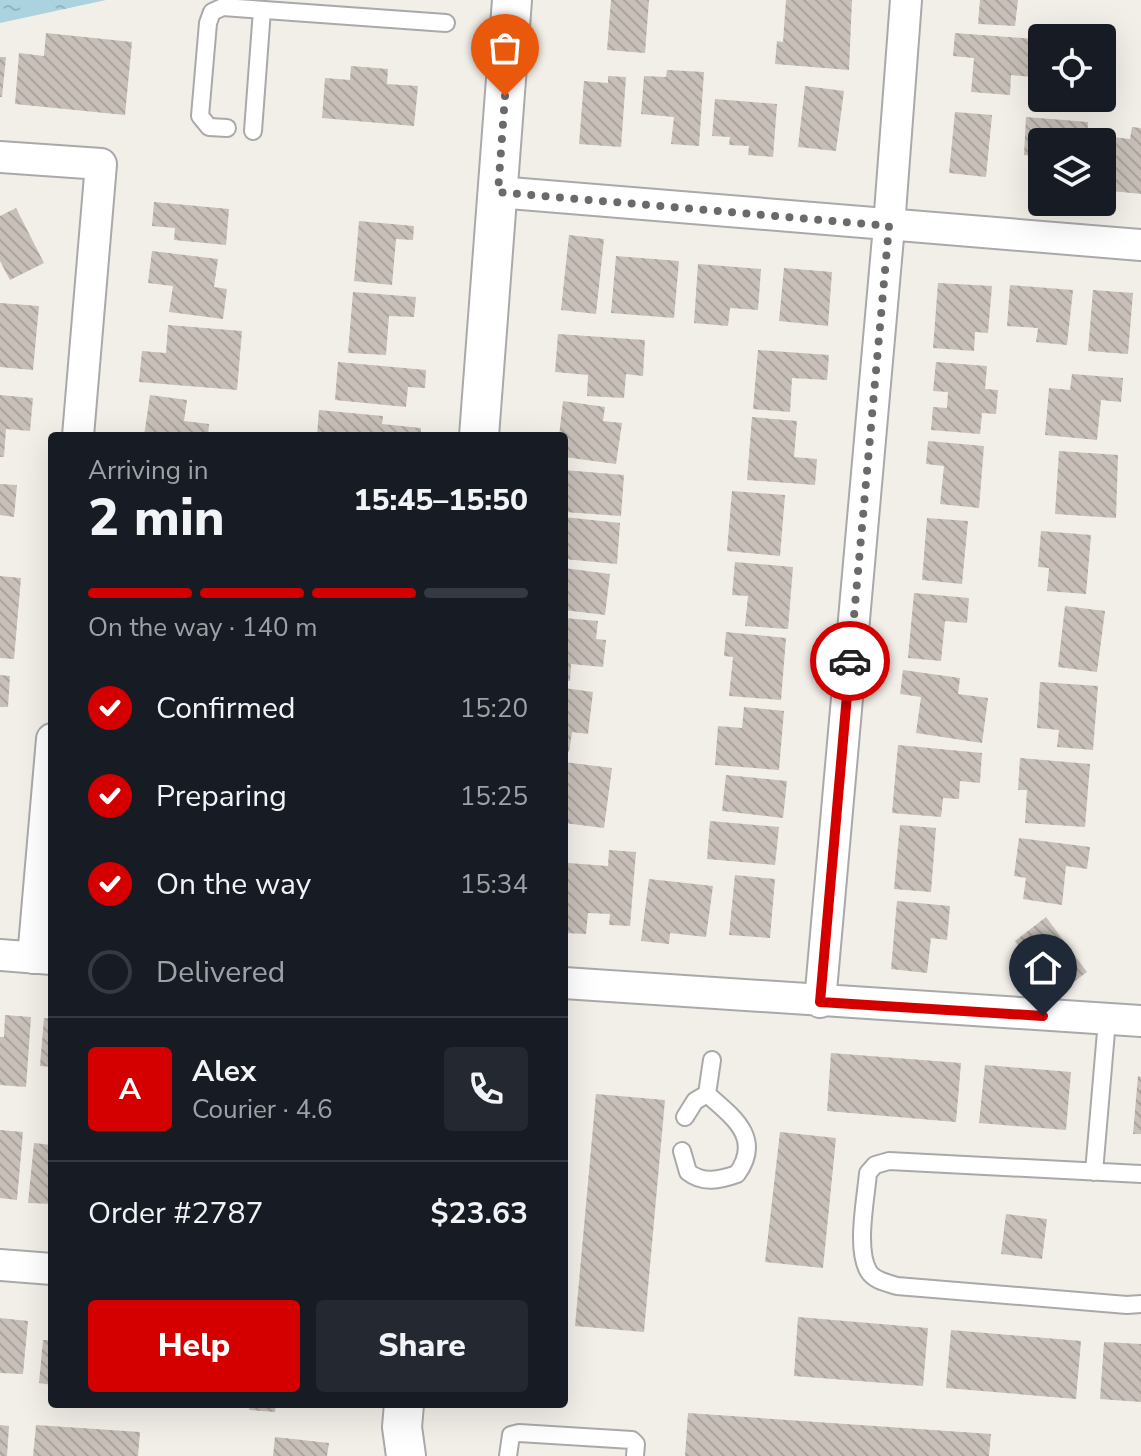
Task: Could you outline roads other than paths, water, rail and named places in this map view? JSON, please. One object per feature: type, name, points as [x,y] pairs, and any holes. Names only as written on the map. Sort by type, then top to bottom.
[{"type":"street","points":[[479,432],[512,0]]},
{"type":"street","points":[[820,1002],[906,0]]},
{"type":"street","points":[[0,157],[101,164],[78,432]]},
{"type":"street","points":[[498,192],[1141,245]]},
{"type":"street","points":[[0,955],[43,959],[48,837]]},
{"type":"street","points":[[568,983],[1107,1020],[1140,1013]]},
{"type":"street","points":[[0,1265],[48,1269]]},
{"type":"lane","points":[[227,128],[209,127],[200,116],[208,23],[212,12],[223,7],[446,23]]},
{"type":"lane","points":[[253,131],[262,10]]},
{"type":"lane","points":[[1094,1172],[1107,1020]]},
{"type":"lane","points":[[707,1094],[712,1060]]},
{"type":"lane","points":[[685,1117],[695,1101],[707,1094]]},
{"type":"lane","points":[[682,1151],[688,1172],[702,1179],[727,1178],[737,1174],[744,1164],[746,1150],[741,1126],[707,1094]]},
{"type":"lane","points":[[1141,1174],[889,1161],[875,1165],[868,1173],[862,1246],[870,1273],[882,1282],[897,1286],[1141,1304]]},
{"type":"lane","points":[[508,1456],[511,1435],[519,1433],[632,1440],[636,1444],[635,1456]]},
{"type":"water","points":[[0,0],[106,0],[0,23]]}]
